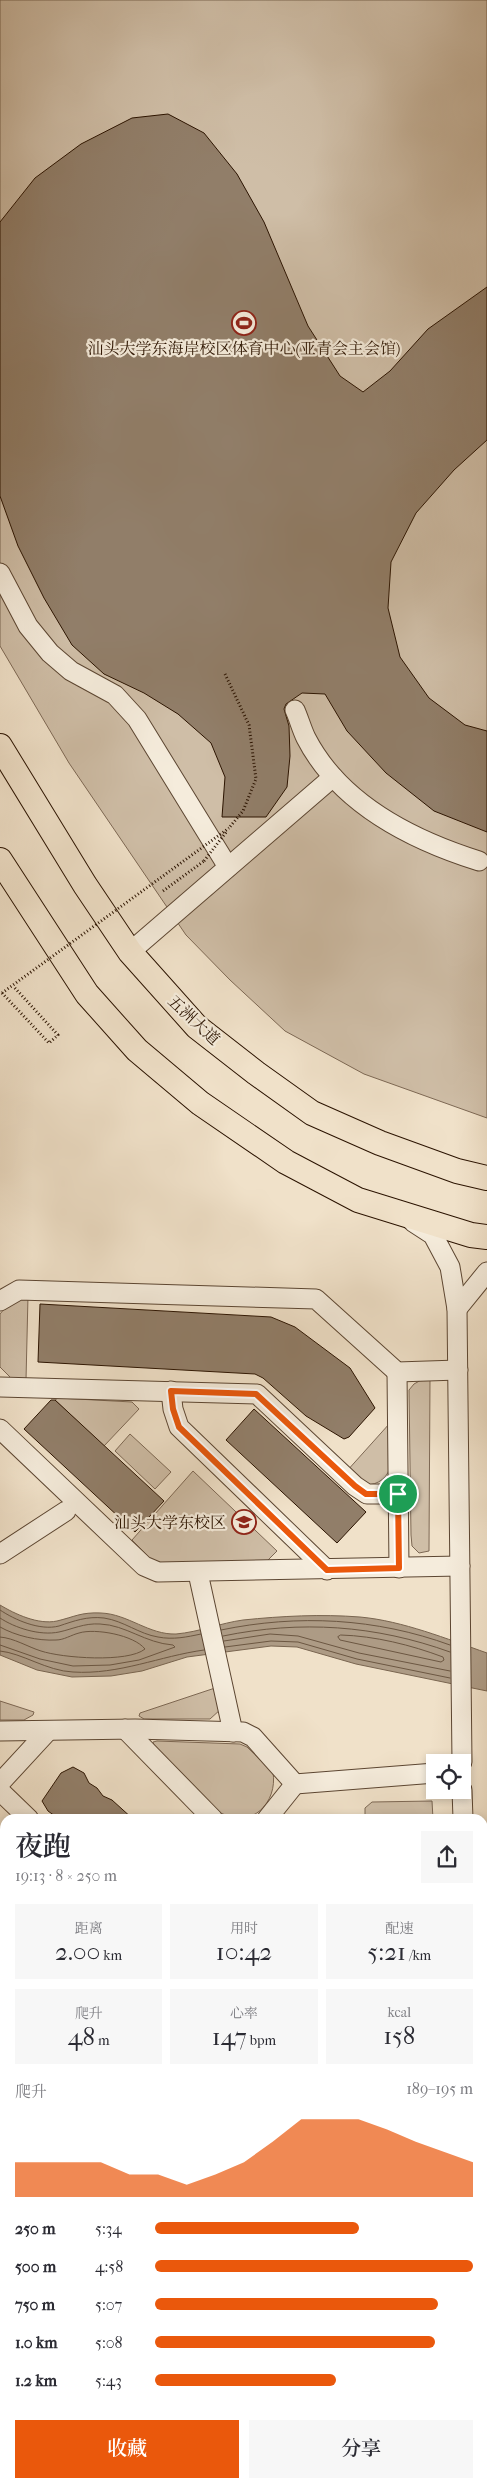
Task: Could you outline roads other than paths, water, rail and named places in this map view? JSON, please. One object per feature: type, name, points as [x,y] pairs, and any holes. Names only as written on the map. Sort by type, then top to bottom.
[{"type":"main road","name":"五洲大道","points":[[0,746],[80,877],[130,952],[197,1027],[312,1114],[397,1150],[457,1171],[487,1178]]},
{"type":"main road","points":[[0,860],[87,994],[136,1050],[200,1103],[286,1162],[358,1200],[471,1235],[487,1237]]},
{"type":"street","points":[[0,573],[28,626],[50,654],[71,671],[115,695],[138,719],[228,867]]},
{"type":"street","points":[[295,710],[306,739],[333,777],[357,801],[391,823],[442,849],[479,861]]},
{"type":"street","points":[[130,952],[333,777]]},
{"type":"street","points":[[401,1214],[433,1235],[450,1267],[457,1309],[462,1754]]},
{"type":"street","points":[[457,1309],[487,1272]]},
{"type":"street","points":[[0,1301],[19,1290],[316,1299],[397,1372],[458,1370]]},
{"type":"street","points":[[397,1372],[399,1568]]},
{"type":"street","points":[[0,1387],[256,1394],[366,1494],[398,1494]]},
{"type":"street","points":[[171,1391],[173,1409],[179,1427],[327,1570]]},
{"type":"street","points":[[0,1429],[144,1566],[158,1572],[198,1573],[460,1566]]},
{"type":"street","points":[[0,1554],[66,1511]]},
{"type":"street","points":[[198,1573],[233,1732]]},
{"type":"street","points":[[125,1729],[208,1814]]},
{"type":"street","points":[[0,1731],[125,1729],[244,1732],[253,1737],[295,1784]]},
{"type":"street","points":[[0,1782],[48,1730]]},
{"type":"street","points":[[273,1814],[295,1784],[426,1774]]},
{"type":"street","points":[[0,1792],[24,1814]]},
{"type":"street","points":[[462,1799],[463,1814]]},
{"type":"water","points":[[0,1605],[20,1615],[50,1622],[83,1614],[111,1614],[157,1631],[176,1634],[235,1621],[272,1617],[331,1616],[376,1619],[425,1631],[487,1653],[487,1691],[356,1664],[297,1647],[271,1646],[187,1657],[142,1671],[111,1676],[72,1677],[37,1670],[0,1655]]},
{"type":"place","name":"汕头大学东海岸校区体育中心(亚青会主会馆)","points":[[244,323]]},
{"type":"place","name":"汕头大学东校区","points":[[244,1522]]}]
